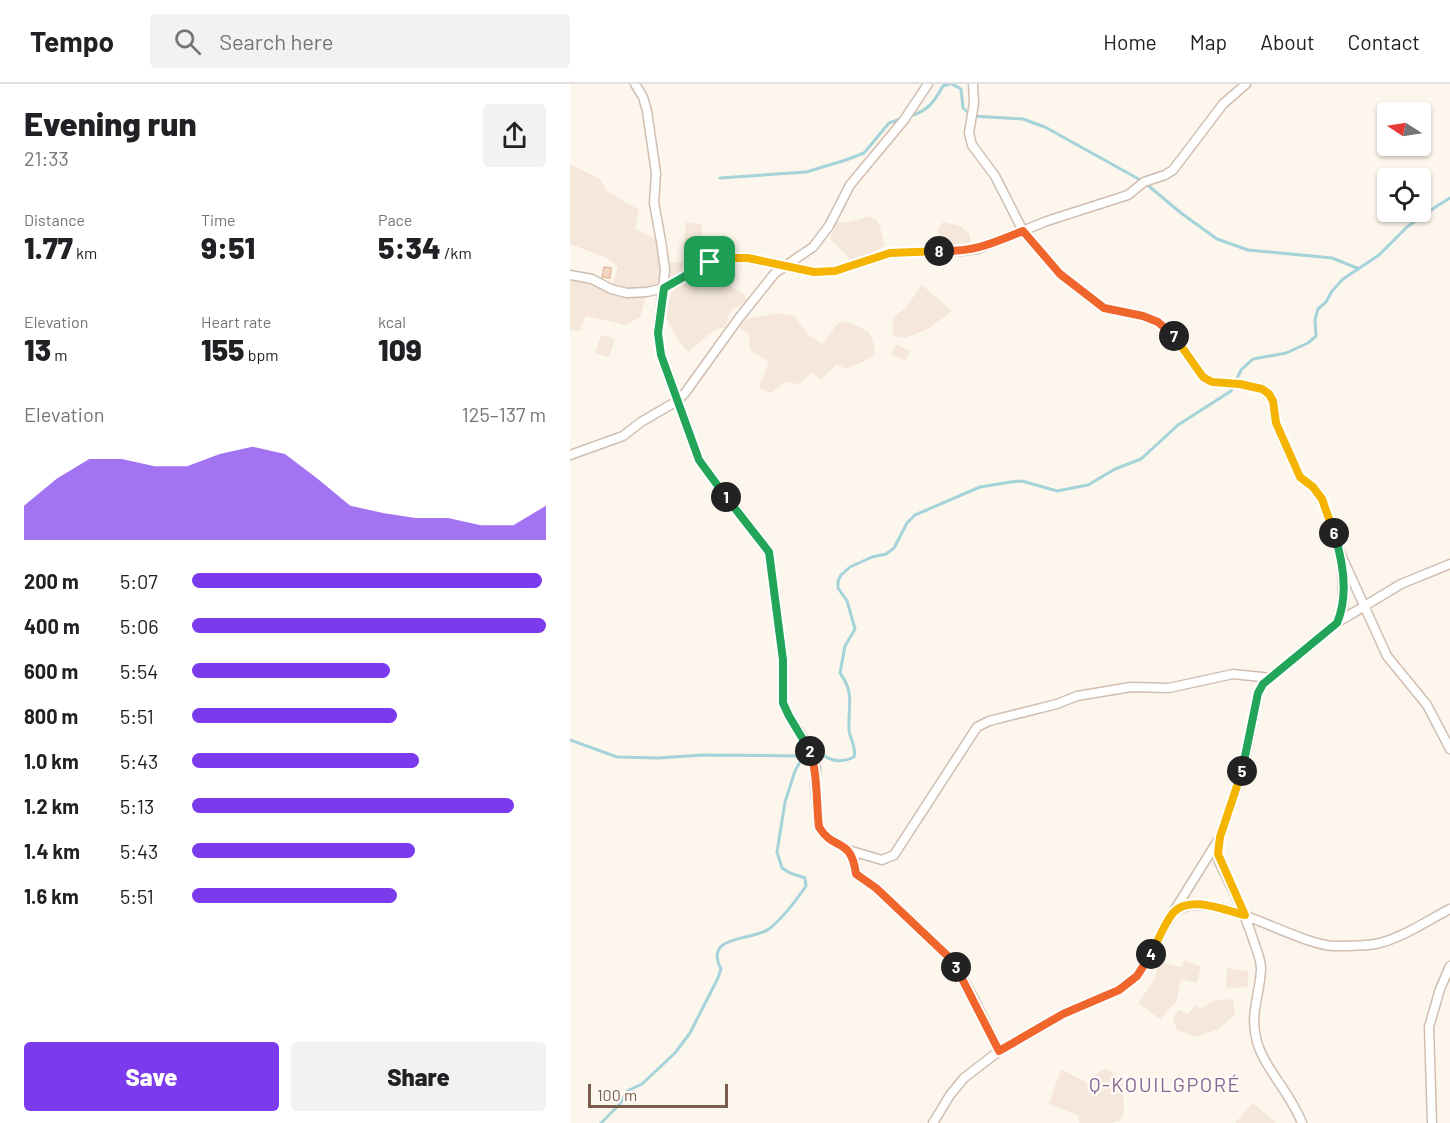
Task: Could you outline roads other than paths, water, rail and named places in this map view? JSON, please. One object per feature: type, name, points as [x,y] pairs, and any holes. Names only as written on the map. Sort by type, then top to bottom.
[{"type":"street","points":[[635,84],[643,97],[656,173],[654,203],[662,241],[664,270],[658,333],[661,355],[699,460],[769,552],[783,660],[783,703],[809,746],[816,769],[815,786],[819,827],[827,837],[848,850],[882,860],[894,855],[977,727],[989,721],[1057,704],[1077,696],[1120,689],[1169,688],[1233,674],[1271,678]]},
{"type":"street","points":[[570,455],[623,436],[686,393],[739,318],[775,273],[813,247],[829,226],[850,185],[904,120],[928,84]]},
{"type":"street","points":[[974,84],[974,104],[969,133],[972,145],[995,176],[1023,231],[1060,274],[1104,308],[1143,316],[1158,322],[1169,330],[1203,377],[1212,382],[1240,384],[1262,389],[1269,394],[1273,401],[1276,423],[1300,477],[1313,487],[1322,499],[1342,557],[1387,657],[1426,705],[1450,749]]},
{"type":"street","points":[[570,275],[592,279],[611,289],[627,293],[647,292],[664,288],[710,262],[730,258],[748,258],[814,272],[835,271],[890,253],[978,249],[1047,221],[1128,195],[1144,182],[1165,175],[1173,170],[1223,104],[1246,84]]},
{"type":"street","points":[[1337,623],[1343,609],[1342,557]]},
{"type":"street","points":[[1302,1123],[1295,1106],[1261,1054],[1256,1040],[1254,1014],[1261,969],[1260,961],[1245,915],[1219,861],[1218,854],[1220,837],[1244,766],[1258,693],[1263,684],[1337,623],[1401,584],[1450,564]]},
{"type":"street","points":[[933,1123],[950,1095],[964,1078],[999,1051],[1063,1014],[1119,990],[1137,976],[1220,837]]},
{"type":"street","points":[[848,850],[854,858],[856,874],[876,888],[953,961],[999,1051]]},
{"type":"street","points":[[1174,911],[1185,905],[1194,904],[1245,915],[1332,946],[1384,942],[1450,909]]},
{"type":"street","points":[[1432,1123],[1429,1027],[1440,989],[1450,966]]},
{"type":"waterway","points":[[910,116],[926,109],[943,86],[949,84]]},
{"type":"waterway","points":[[952,84],[961,89],[963,108],[972,116],[1023,119],[1045,127],[1144,182],[1217,239],[1248,250],[1332,258],[1357,268]]},
{"type":"waterway","points":[[720,178],[806,172],[846,160],[864,153],[889,123],[901,119]]},
{"type":"waterway","points":[[601,1123],[620,1104],[627,1091],[642,1084],[675,1053],[690,1033],[718,978],[721,969],[717,958],[724,944],[769,929],[789,909],[806,886],[805,878],[782,868],[777,852],[785,802],[795,771],[809,746],[816,747],[828,758],[838,761],[854,757],[855,753],[849,729],[848,687],[840,673],[845,646],[855,629],[847,601],[838,588],[841,575],[850,567],[872,557],[886,554],[894,548],[907,523],[915,515],[980,487],[1022,481],[1057,491],[1088,485],[1115,469],[1141,459],[1178,425],[1231,391],[1241,370],[1253,359],[1286,353],[1308,343],[1316,336],[1315,319],[1318,309],[1343,279],[1379,255],[1407,227],[1450,198]]},
{"type":"waterway","points":[[570,740],[617,757],[802,756]]},
{"type":"district","name":"Q-KOUILGPORÉ","points":[[1165,1084]]}]
